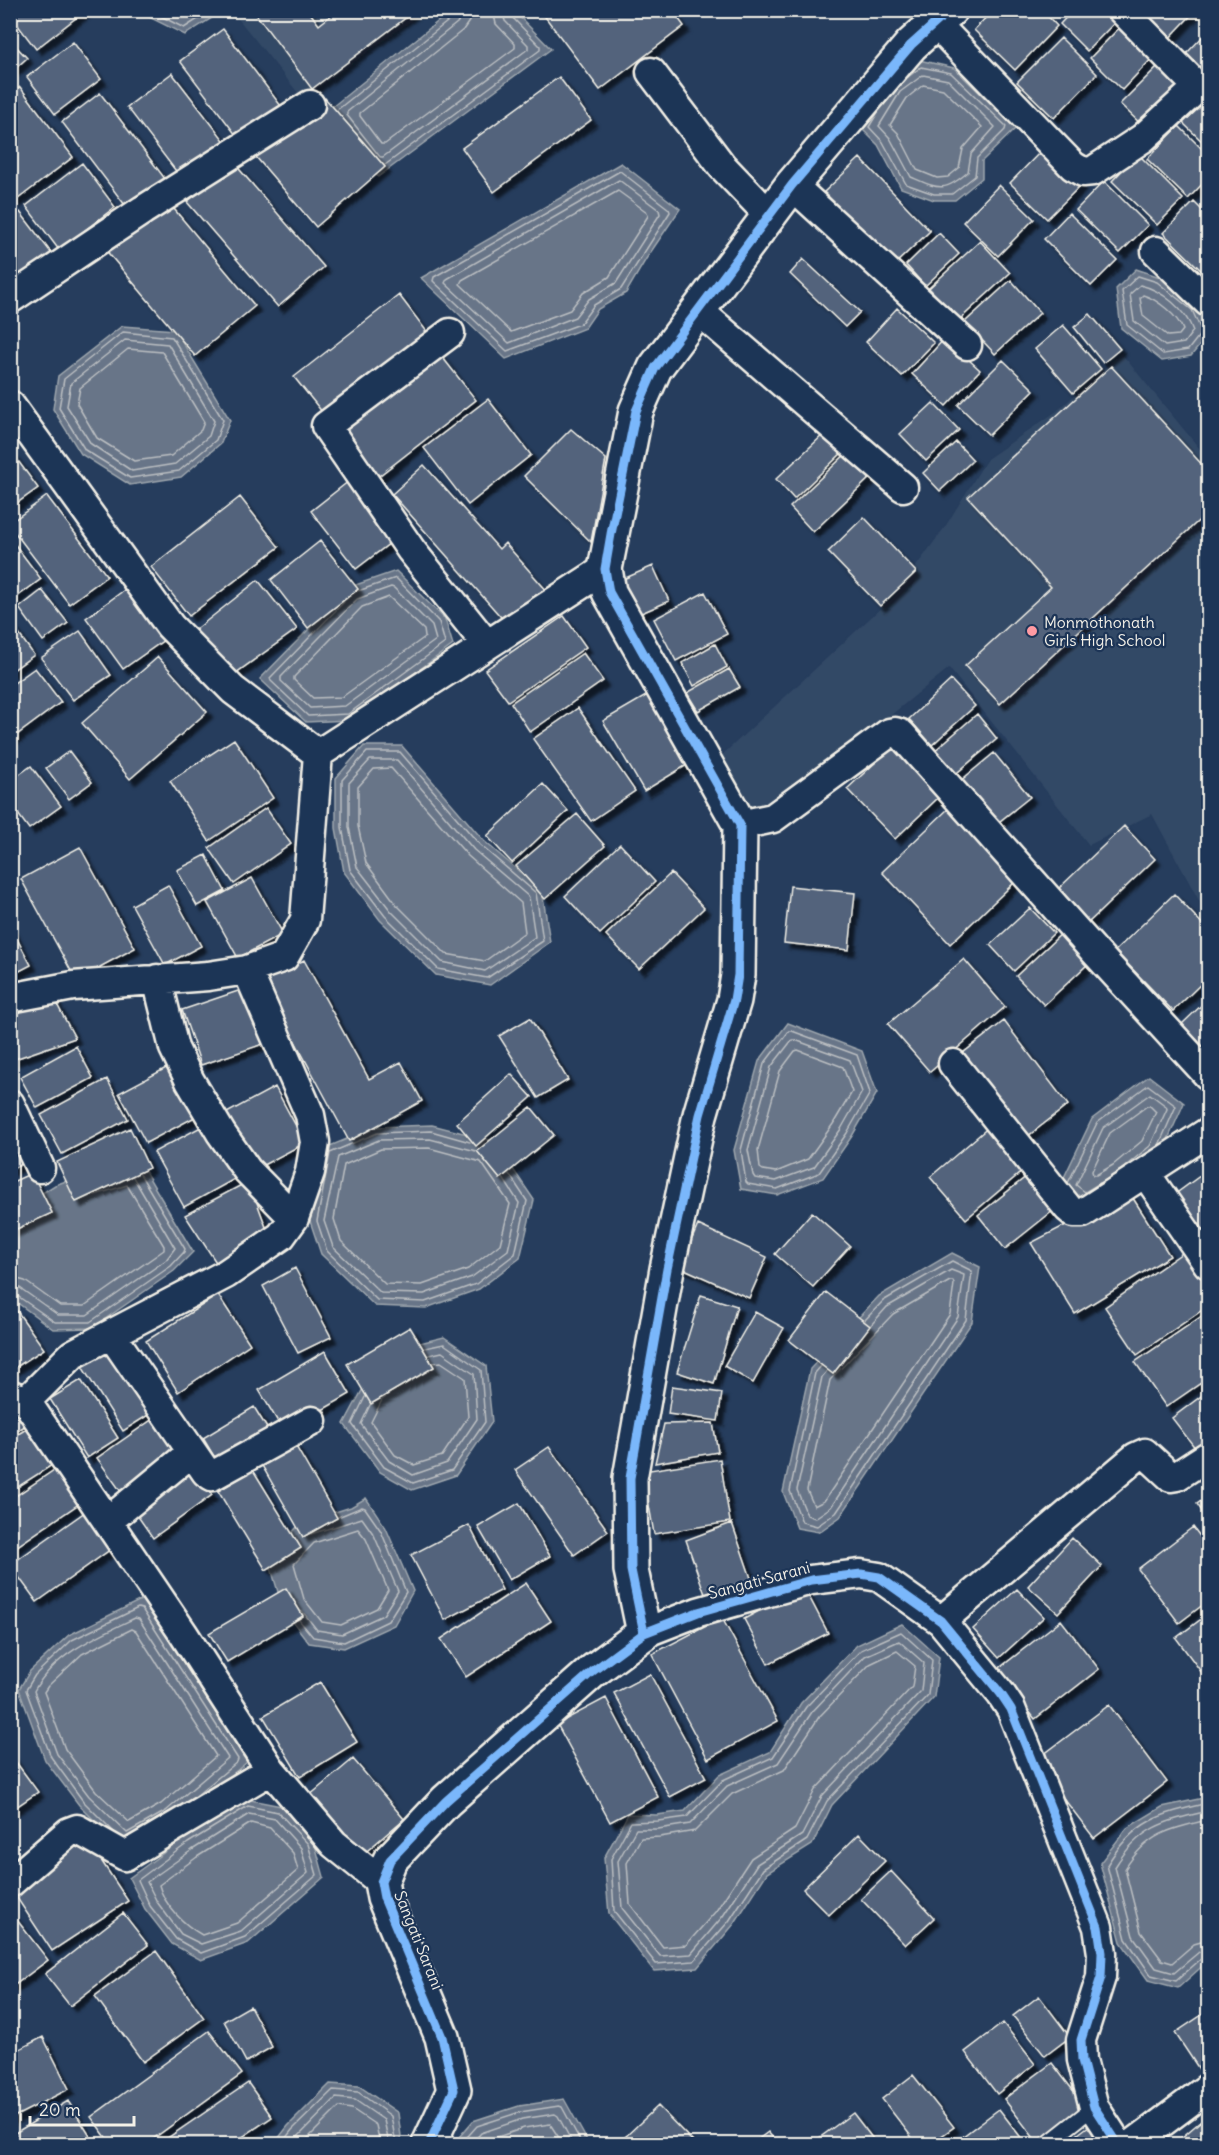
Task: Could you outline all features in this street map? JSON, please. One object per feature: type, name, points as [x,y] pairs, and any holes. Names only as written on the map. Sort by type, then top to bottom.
[{"type":"street","points":[[644,1632],[631,1570],[630,1478],[667,1269],[700,1114],[734,1000],[738,975],[740,825],[609,592],[605,568],[636,411],[655,368],[792,185],[912,45],[943,17],[1073,165],[1083,172],[1093,171],[1143,138],[1193,92],[1194,88],[1191,80],[1122,10]]},
{"type":"street","points":[[651,72],[722,166],[769,215]]},
{"type":"street","points":[[10,299],[143,210],[310,105]]},
{"type":"street","points":[[792,185],[967,345]]},
{"type":"street","points":[[1156,251],[1209,302]]},
{"type":"street","points":[[698,310],[903,487]]},
{"type":"street","points":[[450,333],[326,426],[411,550],[487,645]]},
{"type":"street","points":[[10,405],[170,626],[233,690],[318,754]]},
{"type":"street","points":[[318,754],[605,568]]},
{"type":"street","points":[[740,825],[773,818],[889,733],[901,734],[1096,954],[1209,1075]]},
{"type":"street","points":[[10,998],[73,986],[248,970],[284,957],[305,920],[318,754]]},
{"type":"street","points":[[248,970],[310,1115],[315,1142],[310,1172],[294,1218],[281,1236],[225,1274],[73,1354],[18,1398],[108,1521],[271,1770],[334,1844],[381,1882]]},
{"type":"street","points":[[158,979],[174,1048],[190,1081],[221,1133],[247,1170],[294,1218]]},
{"type":"street","points":[[953,1064],[1074,1213],[1083,1213],[1209,1132]]},
{"type":"street","points":[[10,1104],[40,1168]]},
{"type":"street","points":[[1146,1174],[1209,1264]]},
{"type":"street","points":[[111,1334],[206,1472],[212,1476],[312,1421]]},
{"type":"street","points":[[108,1521],[192,1452]]},
{"type":"street","points":[[941,1620],[1136,1457],[1145,1453],[1171,1477],[1177,1476],[1209,1456]]},
{"type":"street","name":"Sangati Sarani","points":[[429,2145],[454,2090],[442,2037],[384,1898],[381,1882],[390,1860],[446,1801],[593,1671],[644,1632],[698,1612],[811,1580],[861,1574],[879,1577],[941,1620],[1011,1709],[1098,1928],[1102,1953],[1101,1977],[1081,2040],[1082,2060],[1094,2107],[1118,2145]]},
{"type":"street","points":[[10,1883],[69,1832],[77,1829],[85,1832],[125,1856],[271,1770]]},
{"type":"street","points":[[1133,2145],[1209,2088]]},
{"type":"lane","points":[[1047,2145],[1094,2107]]},
{"type":"shaded area","points":[[232,11],[425,11],[303,99]]},
{"type":"shaded area","name":"Monmothonath Girls High School","points":[[1121,353],[1208,459],[1208,917],[1152,814],[1089,845],[949,668],[770,813],[746,815],[719,758],[895,595],[945,527],[987,459],[1057,411]]},
{"type":"water","points":[[141,11],[223,11],[185,35]]},
{"type":"water","points":[[451,11],[514,11],[551,49],[378,177],[327,111]]},
{"type":"water","points":[[919,60],[954,68],[1016,128],[982,161],[982,178],[955,200],[934,200],[901,188],[878,145],[860,127]]},
{"type":"water","points":[[621,163],[680,209],[626,293],[598,309],[585,328],[506,359],[421,278]]},
{"type":"water","points":[[1136,269],[1160,277],[1198,307],[1208,335],[1191,356],[1162,361],[1121,328],[1116,289]]},
{"type":"water","points":[[122,326],[175,330],[230,420],[221,443],[181,477],[130,485],[81,454],[53,409],[58,376]]},
{"type":"water","points":[[396,571],[445,619],[453,645],[350,720],[306,722],[260,679],[350,587]]},
{"type":"water","points":[[364,746],[402,746],[484,841],[542,891],[550,942],[490,985],[436,975],[380,920],[344,872],[336,828],[336,778]]},
{"type":"water","points":[[788,1023],[862,1051],[877,1093],[852,1136],[823,1178],[777,1195],[741,1189],[734,1150],[759,1061]]},
{"type":"water","points":[[1149,1076],[1184,1103],[1161,1155],[1085,1208],[1057,1192],[1092,1119]]},
{"type":"water","points":[[432,1125],[494,1141],[534,1200],[520,1258],[479,1289],[426,1308],[375,1306],[321,1254],[310,1221],[325,1148],[376,1127]]},
{"type":"water","points":[[136,1156],[193,1252],[174,1271],[92,1328],[53,1329],[11,1298],[11,1213],[55,1185]]},
{"type":"water","points":[[952,1253],[980,1267],[972,1322],[840,1517],[819,1532],[797,1528],[783,1492],[810,1369],[879,1296]]},
{"type":"water","points":[[444,1337],[486,1366],[492,1422],[456,1475],[412,1490],[380,1472],[344,1424],[365,1385],[420,1343]]},
{"type":"water","points":[[366,1498],[386,1528],[413,1591],[394,1625],[344,1648],[309,1643],[283,1609],[268,1558],[301,1523],[351,1507]]},
{"type":"water","points":[[143,1599],[247,1762],[174,1823],[125,1851],[79,1805],[45,1760],[19,1689],[30,1671],[69,1635]]},
{"type":"water","points":[[902,1624],[939,1657],[934,1697],[832,1805],[812,1845],[767,1873],[734,1924],[697,1968],[654,1971],[609,1914],[604,1858],[628,1814],[657,1815],[685,1811],[719,1775],[770,1752],[801,1703],[857,1645]]},
{"type":"water","points":[[1208,1797],[1208,1961],[1178,1988],[1148,1980],[1121,1942],[1100,1863],[1127,1828],[1162,1807]]},
{"type":"water","points":[[246,1799],[281,1806],[314,1841],[324,1877],[248,1943],[201,1960],[172,1944],[145,1909],[129,1878],[184,1838]]},
{"type":"water","points":[[330,2084],[359,2086],[398,2113],[402,2144],[274,2144],[288,2126]]},
{"type":"water","points":[[564,2099],[589,2144],[453,2144],[473,2121],[519,2106]]},
{"type":"building","points":[[10,10],[86,10],[36,49],[10,15]]},
{"type":"building","points":[[259,10],[308,10],[319,25],[338,10],[416,10],[312,89],[255,13]]},
{"type":"building","points":[[540,10],[672,10],[684,26],[600,90]]},
{"type":"building","points":[[993,10],[1042,10],[1057,26],[1015,70],[974,30]]},
{"type":"building","points":[[1073,10],[1116,10],[1121,16],[1087,51],[1060,24]]},
{"type":"building","points":[[1128,10],[1196,10],[1163,45]]},
{"type":"building","points":[[1124,23],[1156,54],[1122,90],[1090,58]]},
{"type":"building","points":[[223,29],[281,106],[239,139],[180,61]]},
{"type":"building","points":[[1208,31],[1208,78],[1185,55]]},
{"type":"building","points":[[1061,38],[1097,74],[1054,118],[1017,82]]},
{"type":"building","points":[[10,40],[27,58],[10,73]]},
{"type":"building","points":[[73,42],[101,79],[55,114],[27,77]]},
{"type":"building","points":[[1163,61],[1188,85],[1145,128],[1120,104]]},
{"type":"building","points":[[172,73],[230,148],[185,183],[127,107]]},
{"type":"building","points":[[559,77],[591,120],[494,192],[462,148]]},
{"type":"building","points":[[20,87],[73,157],[14,202],[10,196],[10,94]]},
{"type":"building","points":[[100,93],[172,188],[134,217],[62,122]]},
{"type":"building","points":[[325,98],[385,167],[316,227],[256,157]]},
{"type":"building","points":[[1208,98],[1208,147],[1183,123]]},
{"type":"building","points":[[1179,126],[1208,155],[1208,178],[1188,199],[1147,159]]},
{"type":"building","points":[[1044,148],[1081,185],[1047,219],[1010,183]]},
{"type":"building","points":[[1138,154],[1183,199],[1157,225],[1112,181]]},
{"type":"building","points":[[860,158],[930,231],[894,265],[824,192]]},
{"type":"building","points":[[233,162],[324,267],[278,307],[187,202]]},
{"type":"building","points":[[82,163],[115,207],[59,250],[26,206]]},
{"type":"building","points":[[1104,181],[1148,225],[1120,253],[1076,210]]},
{"type":"building","points":[[999,185],[1034,219],[998,256],[963,222]]},
{"type":"building","points":[[164,197],[255,306],[195,356],[104,248]]},
{"type":"building","points":[[1194,202],[1208,216],[1208,273],[1206,275],[1163,233]]},
{"type":"building","points":[[20,212],[56,259],[10,293],[10,219]]},
{"type":"building","points":[[1069,213],[1117,260],[1091,286],[1044,239]]},
{"type":"building","points":[[939,233],[959,254],[925,286],[906,265]]},
{"type":"building","points":[[980,241],[1010,273],[959,320],[929,288]]},
{"type":"building","points":[[803,259],[860,312],[845,327],[790,274]]},
{"type":"building","points":[[1011,280],[1040,313],[995,354],[965,322]]},
{"type":"building","points":[[399,295],[431,337],[327,418],[294,377]]},
{"type":"building","points":[[897,308],[934,343],[902,376],[866,342]]},
{"type":"building","points":[[1090,314],[1120,349],[1103,363],[1074,327]]},
{"type":"building","points":[[1063,325],[1101,369],[1073,393],[1035,349]]},
{"type":"building","points":[[945,338],[980,370],[946,406],[912,374]]},
{"type":"building","points":[[436,349],[476,400],[375,479],[335,427]]},
{"type":"building","points":[[1003,360],[1034,390],[989,435],[958,405]]},
{"type":"building","points":[[1111,366],[1208,471],[1208,512],[1000,704],[965,666],[1051,587],[968,497]]},
{"type":"building","points":[[488,399],[531,455],[468,505],[424,448]]},
{"type":"building","points":[[933,403],[959,430],[926,461],[900,434]]},
{"type":"building","points":[[571,429],[606,459],[591,542],[524,476]]},
{"type":"building","points":[[827,431],[845,450],[794,499],[776,479]]},
{"type":"building","points":[[956,442],[973,460],[940,491],[923,473]]},
{"type":"building","points":[[10,450],[38,488],[10,508]]},
{"type":"building","points":[[850,450],[874,474],[813,532],[790,507]]},
{"type":"building","points":[[424,465],[499,549],[505,543],[547,591],[508,625],[392,494]]},
{"type":"building","points":[[349,481],[394,540],[356,569],[311,511]]},
{"type":"building","points":[[47,496],[107,576],[69,604],[10,526],[10,523]]},
{"type":"building","points":[[240,497],[279,547],[189,616],[151,567]]},
{"type":"building","points":[[864,517],[916,572],[880,606],[828,552]]},
{"type":"building","points":[[10,538],[41,579],[10,602]]},
{"type":"building","points":[[320,541],[358,589],[308,628],[271,580]]},
{"type":"building","points":[[653,566],[669,601],[637,615],[621,580]]},
{"type":"building","points":[[258,580],[297,629],[229,678],[189,635]]},
{"type":"building","points":[[127,588],[164,640],[123,669],[86,618]]},
{"type":"building","points":[[42,590],[68,623],[43,641],[19,608]]},
{"type":"building","points":[[705,592],[727,634],[676,661],[654,619]]},
{"type":"building","points":[[564,616],[586,647],[508,701],[485,670]]},
{"type":"building","points":[[13,626],[34,655],[10,672],[10,628]]},
{"type":"building","points":[[80,631],[111,675],[73,700],[41,658]]},
{"type":"building","points":[[715,644],[727,667],[694,686],[682,663]]},
{"type":"building","points":[[583,653],[603,681],[530,732],[511,703]]},
{"type":"building","points":[[158,657],[207,712],[130,779],[82,723]]},
{"type":"building","points":[[35,668],[61,702],[10,740],[10,686]]},
{"type":"building","points":[[729,669],[740,687],[698,711],[687,693]]},
{"type":"building","points":[[951,680],[975,706],[932,745],[909,719]]},
{"type":"building","points":[[651,693],[692,762],[644,791],[603,721]]},
{"type":"building","points":[[578,708],[635,791],[591,821],[533,739]]},
{"type":"building","points":[[977,714],[997,739],[952,777],[932,753]]},
{"type":"building","points":[[234,739],[273,798],[209,841],[170,781]]},
{"type":"building","points":[[893,746],[940,796],[895,839],[847,789]]},
{"type":"building","points":[[69,751],[92,782],[69,799],[46,768]]},
{"type":"building","points":[[994,753],[1030,797],[995,825],[959,782]]},
{"type":"building","points":[[31,766],[61,806],[29,829],[10,803],[10,781]]},
{"type":"building","points":[[543,784],[568,811],[512,863],[487,836]]},
{"type":"building","points":[[266,808],[291,844],[234,884],[209,848]]},
{"type":"building","points":[[948,809],[1016,881],[950,944],[882,872]]},
{"type":"building","points":[[577,814],[605,846],[545,899],[516,866]]},
{"type":"building","points":[[1124,826],[1155,859],[1088,923],[1057,890]]},
{"type":"building","points":[[620,844],[655,882],[600,934],[565,896]]},
{"type":"building","points":[[80,847],[135,948],[76,980],[21,879]]},
{"type":"building","points":[[206,855],[225,891],[197,906],[177,870]]},
{"type":"building","points":[[671,873],[704,908],[639,969],[606,935]]},
{"type":"building","points":[[252,878],[283,934],[238,958],[207,902]]},
{"type":"building","points":[[168,885],[201,946],[165,965],[132,905]]},
{"type":"building","points":[[790,886],[855,893],[849,950],[784,943]]},
{"type":"building","points":[[1174,894],[1208,930],[1208,977],[1173,1011],[1115,951]]},
{"type":"building","points":[[1030,908],[1054,933],[1014,971],[990,945]]},
{"type":"building","points":[[10,926],[31,965],[10,976]]},
{"type":"building","points":[[1062,933],[1090,962],[1044,1005],[1016,976]]},
{"type":"building","points":[[964,959],[1005,1007],[930,1072],[888,1024]]},
{"type":"building","points":[[304,960],[369,1079],[401,1062],[422,1101],[349,1141],[263,982]]},
{"type":"building","points":[[250,987],[269,1042],[201,1065],[182,1010]]},
{"type":"building","points":[[52,995],[75,1038],[12,1060],[10,1056],[10,1011]]},
{"type":"building","points":[[1208,999],[1208,1052],[1182,1024]]},
{"type":"building","points":[[530,1018],[568,1080],[538,1098],[499,1036]]},
{"type":"building","points":[[1004,1021],[1068,1105],[1028,1136],[963,1053]]},
{"type":"building","points":[[76,1046],[93,1078],[37,1108],[20,1077]]},
{"type":"building","points":[[168,1067],[195,1117],[146,1143],[119,1093]]},
{"type":"building","points":[[511,1074],[532,1097],[476,1146],[457,1123]]},
{"type":"building","points":[[107,1079],[128,1119],[62,1154],[41,1115]]},
{"type":"building","points":[[275,1087],[305,1143],[252,1171],[223,1115]]},
{"type":"building","points":[[531,1107],[554,1135],[500,1179],[477,1151]]},
{"type":"building","points":[[11,1118],[32,1159],[10,1170]]},
{"type":"building","points":[[210,1122],[240,1176],[184,1207],[154,1152]]},
{"type":"building","points":[[990,1126],[1026,1168],[966,1219],[930,1177]]},
{"type":"building","points":[[130,1128],[149,1168],[76,1202],[57,1162]]},
{"type":"building","points":[[1208,1170],[1208,1244],[1174,1195]]},
{"type":"building","points":[[1032,1172],[1059,1206],[1005,1249],[978,1215]]},
{"type":"building","points":[[32,1173],[52,1213],[10,1232],[10,1183]]},
{"type":"building","points":[[249,1181],[270,1238],[221,1270],[185,1215]]},
{"type":"building","points":[[1129,1192],[1170,1256],[1075,1314],[1031,1243]]},
{"type":"building","points":[[812,1212],[850,1246],[813,1287],[775,1254]]},
{"type":"building","points":[[698,1225],[767,1257],[749,1298],[680,1267]]},
{"type":"building","points":[[1185,1251],[1208,1286],[1208,1306],[1137,1355],[1105,1307]]},
{"type":"building","points":[[295,1268],[331,1337],[298,1353],[263,1286]]},
{"type":"building","points":[[826,1292],[870,1326],[833,1374],[789,1340]]},
{"type":"building","points":[[218,1295],[250,1344],[178,1392],[146,1341]]},
{"type":"building","points":[[701,1295],[737,1306],[714,1384],[677,1372]]},
{"type":"building","points":[[17,1311],[44,1349],[10,1371],[10,1316]]},
{"type":"building","points":[[755,1312],[784,1328],[753,1383],[724,1366]]},
{"type":"building","points":[[1208,1312],[1208,1378],[1166,1407],[1135,1362]]},
{"type":"building","points":[[410,1327],[434,1367],[371,1404],[347,1364]]},
{"type":"building","points":[[112,1346],[153,1412],[123,1431],[81,1365]]},
{"type":"building","points":[[325,1351],[350,1394],[284,1432],[259,1390]]},
{"type":"building","points":[[81,1380],[118,1438],[87,1458],[50,1399]]},
{"type":"building","points":[[672,1386],[722,1393],[718,1421],[668,1414]]},
{"type":"building","points":[[1208,1391],[1208,1445],[1199,1453],[1172,1418]]},
{"type":"building","points":[[10,1406],[25,1426],[10,1435]]},
{"type":"building","points":[[254,1407],[270,1433],[219,1465],[203,1438]]},
{"type":"building","points":[[160,1414],[187,1452],[124,1496],[97,1458]]},
{"type":"building","points":[[713,1423],[718,1452],[655,1463],[664,1424]]},
{"type":"building","points":[[28,1428],[52,1465],[10,1492],[10,1439]]},
{"type":"building","points":[[294,1443],[337,1518],[303,1537],[260,1462]]},
{"type":"building","points":[[549,1447],[608,1531],[574,1555],[515,1470]]},
{"type":"building","points":[[720,1459],[730,1522],[654,1534],[643,1471]]},
{"type":"building","points":[[189,1463],[212,1495],[153,1538],[130,1505]]},
{"type":"building","points":[[60,1466],[83,1501],[10,1551],[10,1500]]},
{"type":"building","points":[[253,1470],[301,1548],[266,1570],[218,1491]]},
{"type":"building","points":[[1208,1496],[1208,1520],[1197,1504]]},
{"type":"building","points":[[519,1503],[550,1556],[509,1580],[478,1527]]},
{"type":"building","points":[[92,1507],[118,1544],[37,1602],[10,1565]]},
{"type":"building","points":[[732,1523],[753,1584],[707,1600],[686,1540]]},
{"type":"building","points":[[469,1525],[502,1590],[445,1620],[411,1555]]},
{"type":"building","points":[[1193,1527],[1208,1547],[1208,1601],[1179,1623],[1138,1569]]},
{"type":"building","points":[[1072,1538],[1102,1566],[1058,1613],[1028,1586]]},
{"type":"building","points":[[526,1583],[551,1621],[466,1677],[441,1639]]},
{"type":"building","points":[[804,1587],[828,1633],[768,1664],[744,1619]]},
{"type":"building","points":[[286,1588],[303,1616],[227,1662],[209,1633]]},
{"type":"building","points":[[1017,1589],[1044,1617],[999,1658],[973,1629]]},
{"type":"building","points":[[1208,1614],[1208,1681],[1176,1638]]},
{"type":"building","points":[[722,1618],[778,1721],[708,1759],[652,1654]]},
{"type":"building","points":[[1061,1620],[1099,1669],[1035,1719],[997,1670]]},
{"type":"building","points":[[650,1674],[706,1778],[670,1797],[614,1693]]},
{"type":"building","points":[[320,1682],[357,1742],[300,1777],[263,1716]]},
{"type":"building","points":[[606,1698],[658,1797],[610,1822],[557,1724]]},
{"type":"building","points":[[1109,1705],[1167,1782],[1094,1838],[1035,1761]]},
{"type":"building","points":[[10,1754],[38,1792],[10,1811]]},
{"type":"building","points":[[353,1759],[404,1819],[361,1856],[309,1796]]},
{"type":"building","points":[[859,1834],[885,1861],[829,1915],[803,1889]]},
{"type":"building","points":[[87,1839],[128,1901],[52,1951],[11,1889]]},
{"type":"building","points":[[891,1871],[934,1918],[905,1945],[861,1899]]},
{"type":"building","points":[[10,1911],[48,1960],[12,1987],[10,1985]]},
{"type":"building","points":[[123,1913],[148,1945],[70,2006],[45,1974]]},
{"type":"building","points":[[156,1951],[204,2018],[143,2062],[95,1996]]},
{"type":"building","points":[[1039,1996],[1070,2037],[1045,2056],[1013,2016]]},
{"type":"building","points":[[250,2006],[272,2047],[246,2062],[224,2021]]},
{"type":"building","points":[[1208,2011],[1208,2080],[1207,2081],[1175,2033]]},
{"type":"building","points":[[1003,2023],[1035,2064],[997,2094],[965,2052]]},
{"type":"building","points":[[209,2031],[242,2074],[146,2144],[111,2144],[91,2117]]},
{"type":"building","points":[[43,2037],[69,2089],[10,2119],[10,2054]]},
{"type":"building","points":[[1052,2063],[1085,2106],[1037,2142],[1004,2099]]},
{"type":"building","points":[[913,2075],[954,2127],[930,2144],[917,2144],[882,2099]]},
{"type":"building","points":[[248,2083],[272,2117],[232,2144],[159,2144]]},
{"type":"building","points":[[68,2101],[95,2144],[10,2144],[10,2136]]},
{"type":"building","points":[[658,2106],[695,2144],[630,2144],[624,2138]]},
{"type":"building","points":[[999,2109],[1026,2144],[961,2144],[958,2140]]},
{"type":"building","points":[[853,2113],[876,2143],[811,2144]]},
{"type":"building","points":[[1201,2121],[1208,2129],[1208,2144],[1174,2144]]},
{"type":"building","points":[[1090,2125],[1105,2144],[1065,2144]]},
{"type":"building","points":[[768,2132],[778,2144],[752,2144]]},
{"type":"cycle path","points":[[644,1633],[631,1570],[630,1478],[667,1269],[700,1115],[734,1000],[738,975],[740,825],[609,592],[605,569],[611,534],[636,411],[655,368],[792,185],[911,45],[950,10]]},
{"type":"cycle path","points":[[429,2144],[454,2090],[442,2037],[384,1898],[381,1882],[390,1860],[446,1801],[593,1671],[644,1633],[698,1612],[811,1580],[861,1574],[879,1577],[941,1621],[1011,1709],[1098,1927],[1102,1953],[1101,1977],[1081,2040],[1082,2060],[1094,2107],[1118,2144]]},
{"type":"place","name":"Monmothonath Girls High School","points":[[1032,631]]}]
